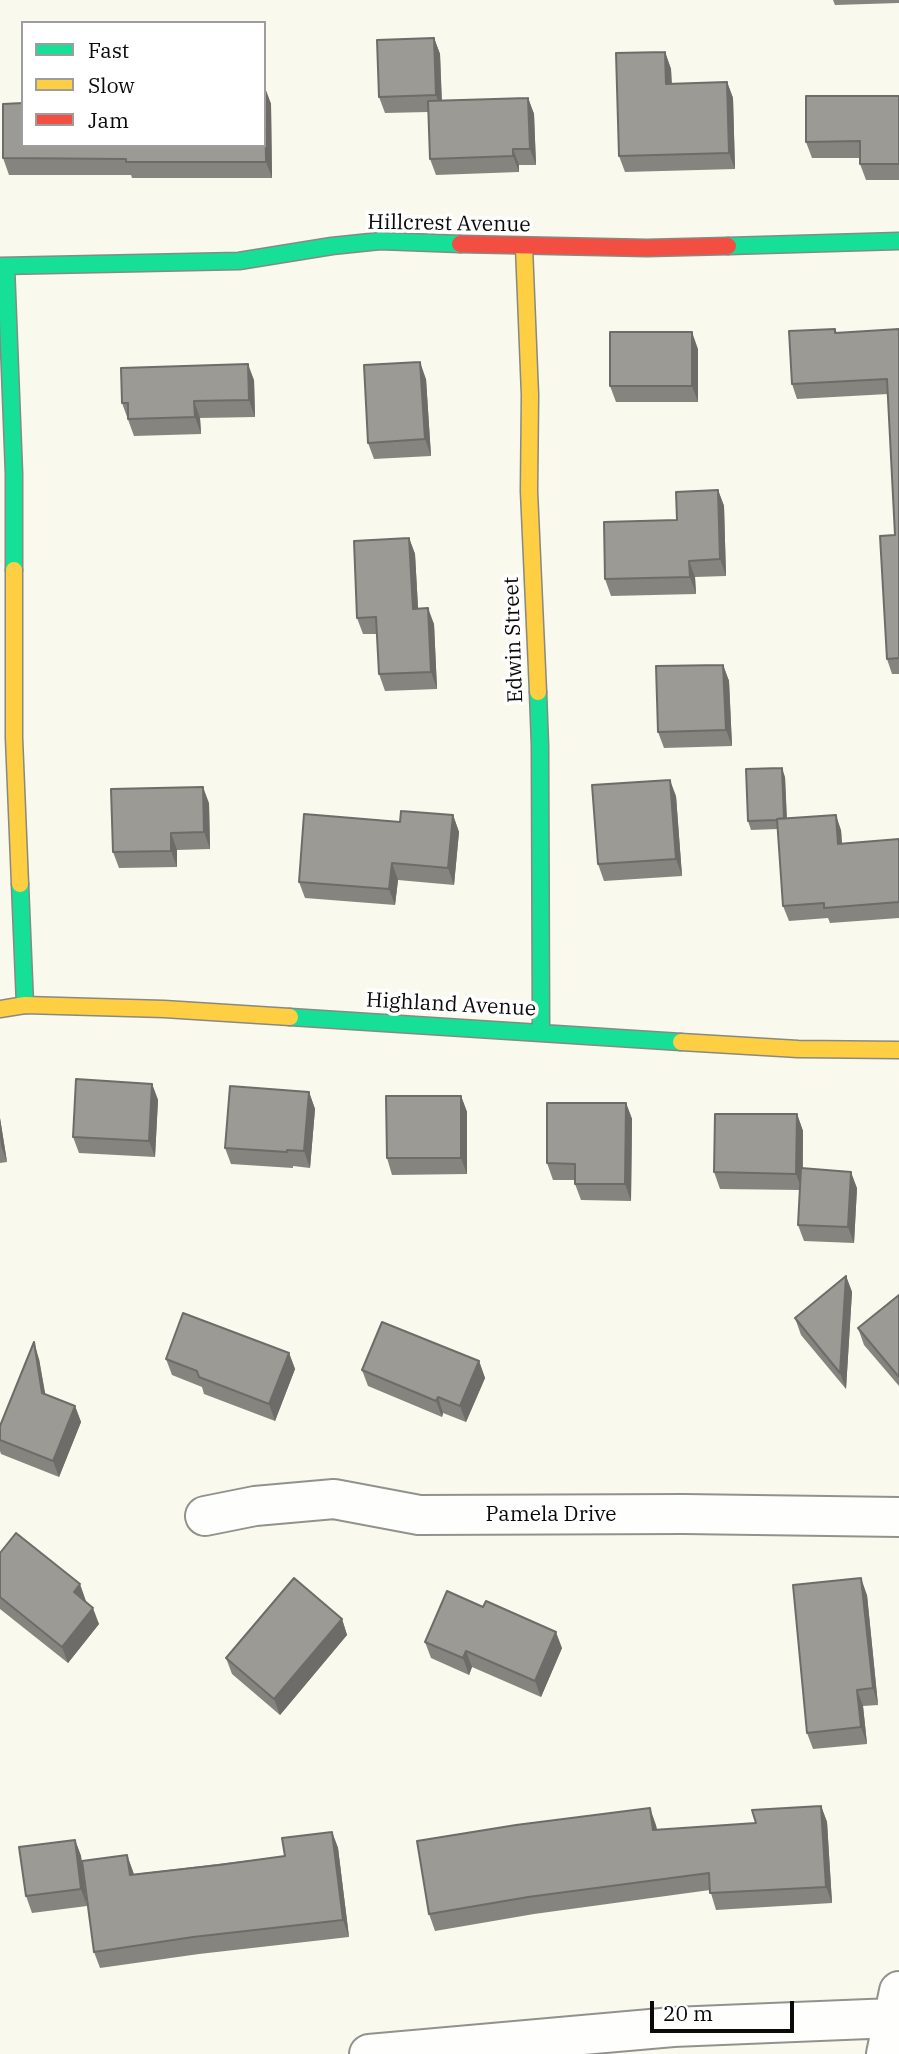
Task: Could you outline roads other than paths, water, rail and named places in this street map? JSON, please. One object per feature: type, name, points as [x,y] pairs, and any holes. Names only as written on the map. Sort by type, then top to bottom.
[{"type":"street","name":"Hillcrest Avenue","points":[[3,265],[239,261],[380,241],[524,247],[647,248],[899,241]]},
{"type":"street","name":"Edwin Street","points":[[524,247],[530,395],[529,491],[540,746],[541,1032]]},
{"type":"street","points":[[3,265],[13,474],[14,738],[25,1005]]},
{"type":"street","name":"Highland Avenue","points":[[0,1009],[25,1005],[164,1009],[798,1049],[899,1050]]},
{"type":"street","name":"Pamela Drive","points":[[205,1516],[255,1506],[334,1499],[419,1515],[684,1514],[899,1517]]},
{"type":"street","points":[[369,2054],[673,2027],[893,2021]]}]
